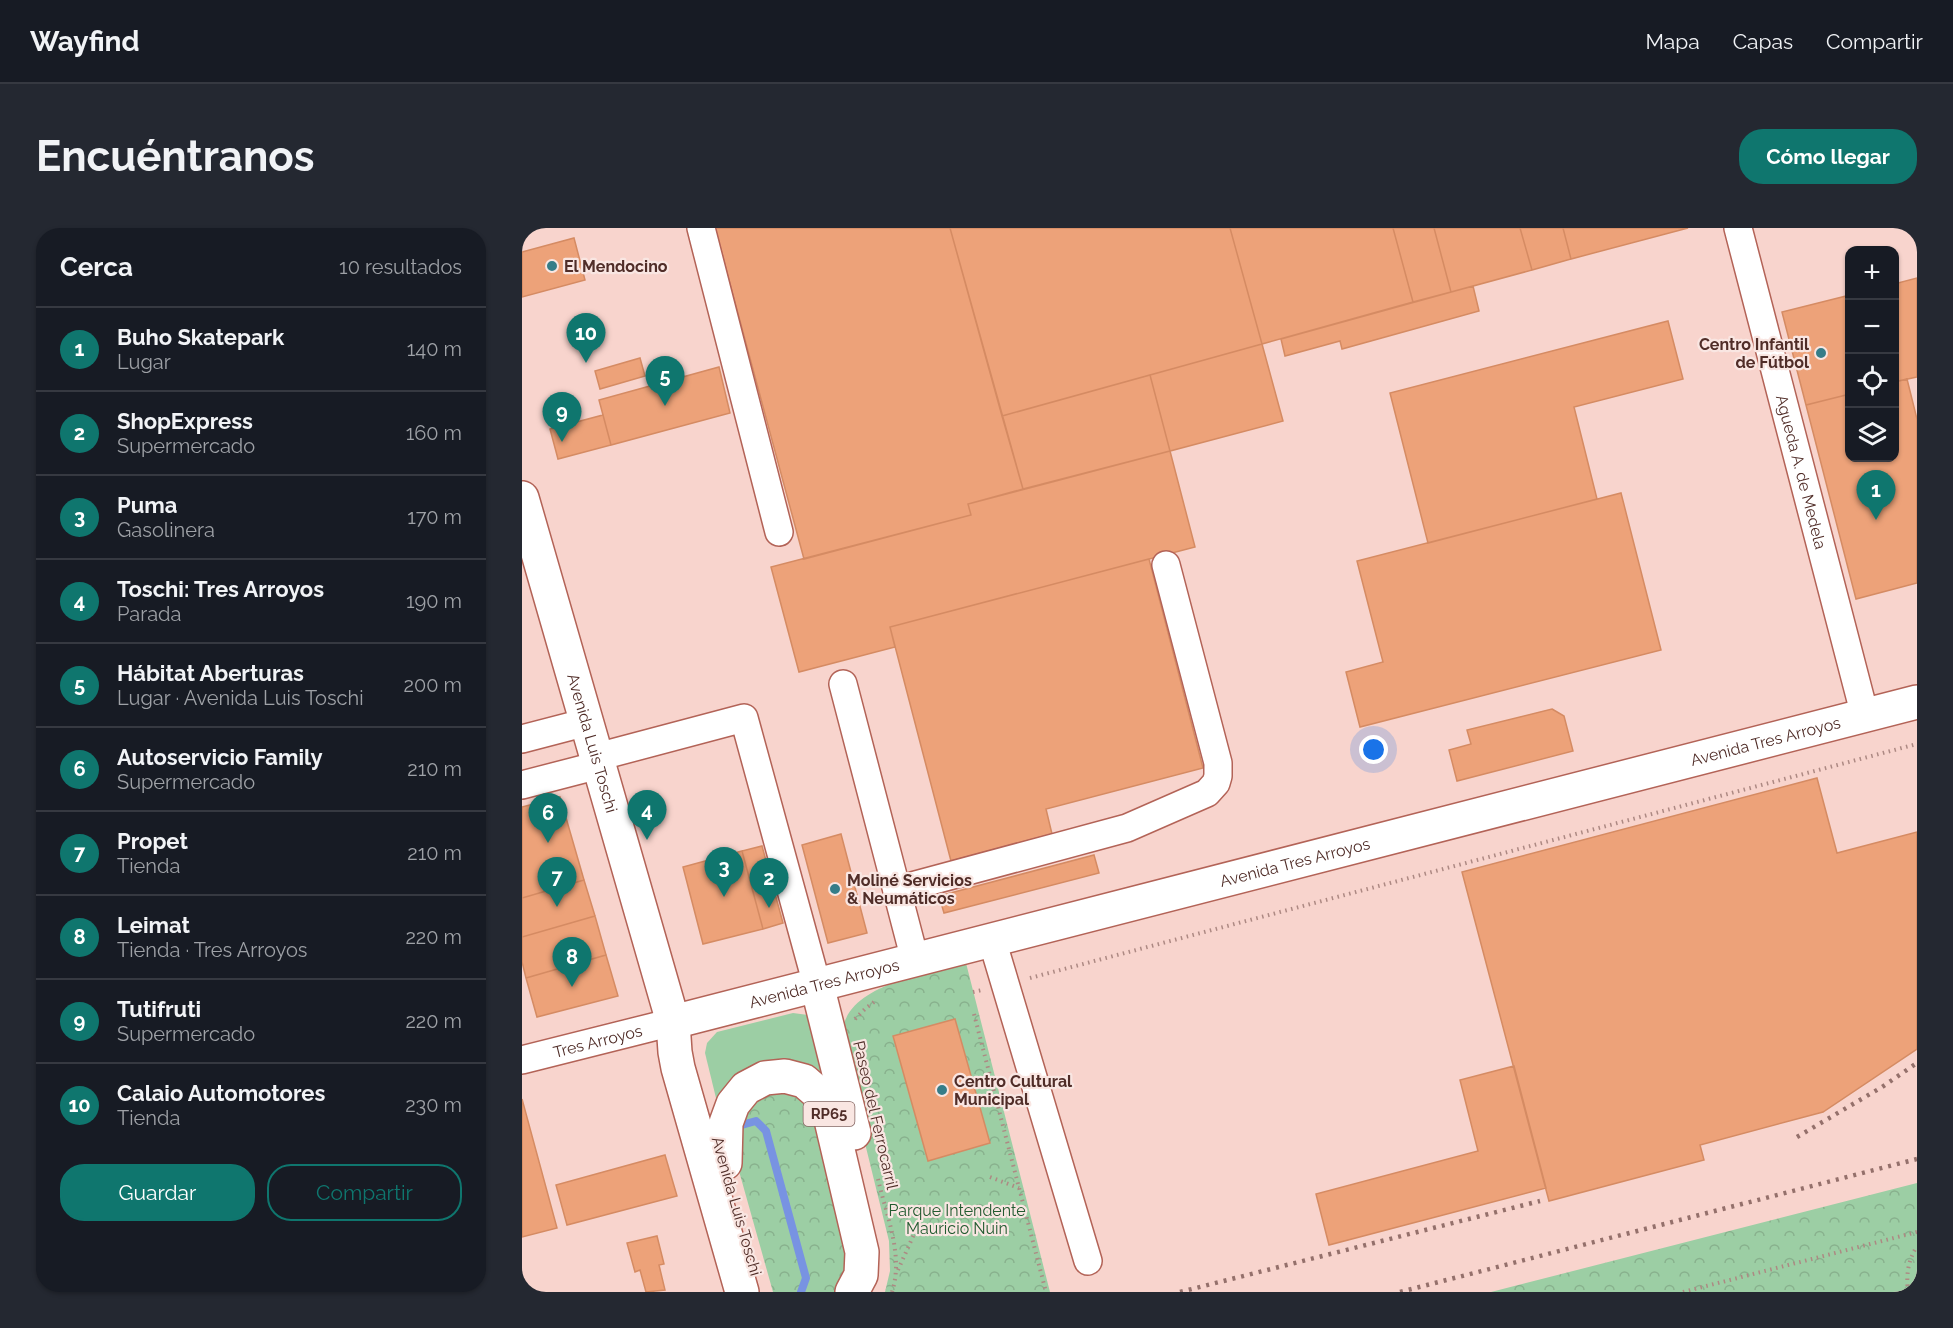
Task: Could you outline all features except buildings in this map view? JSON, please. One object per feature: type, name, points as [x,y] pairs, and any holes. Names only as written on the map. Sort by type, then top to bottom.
[{"type":"main road","name":"Avenida Luis Toschi","points":[[522,498],[673,1022],[678,1068],[742,1292]]},
{"type":"main road","name":"Avenida Tres Arroyos","points":[[673,1022],[1917,702]]},
{"type":"main road","points":[[817,985],[880,1240],[886,1282]]},
{"type":"main road","name":"Avenida Luis Toschi","points":[[673,1022],[689,1043],[694,1056],[761,1292]]},
{"type":"main road","name":"RP65","points":[[724,1163],[726,1123],[733,1104],[746,1088],[755,1082],[775,1076],[794,1078],[812,1087],[819,1094],[828,1111],[861,1244],[862,1268],[858,1283],[852,1292]]},
{"type":"street","points":[[701,228],[779,532]]},
{"type":"street","name":"Agueda A. de Medela","points":[[1738,228],[1865,716]]},
{"type":"street","points":[[897,890],[1127,828],[1200,797],[1212,788],[1218,776],[1218,763],[1166,566]]},
{"type":"street","points":[[843,684],[915,960]]},
{"type":"street","points":[[522,785],[744,718],[817,985]]},
{"type":"street","points":[[522,739],[587,722]]},
{"type":"street","points":[[992,940],[1088,1261]]},
{"type":"street","name":"Tres Arroyos","points":[[522,1060],[673,1022]]},
{"type":"path","points":[[975,982],[975,991],[1005,985],[1917,744]]},
{"type":"path","name":"Paseo del Ferrocarril","points":[[851,1024],[875,1002]]},
{"type":"path","points":[[974,1014],[1046,1292]]},
{"type":"path","name":"Paseo del Ferrocarril","points":[[877,1177],[896,1254],[886,1282],[891,1292]]},
{"type":"path","points":[[990,1177],[1019,1188]]},
{"type":"path","points":[[886,1282],[927,1205]]},
{"type":"path","points":[[1683,1292],[1917,1232]]},
{"type":"path","points":[[1908,1292],[1906,1275],[1910,1257],[1917,1246]]},
{"type":"green space","name":"Parque Intendente Mauricio Nuin","points":[[966,963],[1050,1292],[885,1292],[890,1271],[889,1241],[845,1062],[842,1034],[847,1017],[857,1003],[873,992],[911,977]]},
{"type":"green space","points":[[793,1013],[808,1015],[839,1104],[719,1102],[705,1053],[707,1043],[717,1032]]},
{"type":"green space","points":[[783,1090],[810,1101],[852,1257],[842,1292],[773,1292],[737,1164],[735,1149],[746,1110],[765,1094]]},
{"type":"green space","points":[[1917,1183],[1917,1292],[1491,1292]]},
{"type":"waterway","points":[[738,1126],[756,1121],[766,1131],[806,1278],[801,1292]]},
{"type":"railway","points":[[1797,1137],[1882,1087],[1917,1063]]},
{"type":"railway","points":[[1400,1292],[1917,1159]]},
{"type":"railway","points":[[1180,1292],[1540,1201]]},
{"type":"place","name":"El Mendocino","points":[[552,266]]},
{"type":"place","name":"Centro Infantil de Fútbol","points":[[1821,353]]},
{"type":"place","name":"Calaio Automotores","points":[[586,363]]},
{"type":"place","name":"Hábitat Aberturas","points":[[665,406]]},
{"type":"place","name":"Tutifruti","points":[[562,442]]},
{"type":"place","name":"Buho Skatepark","points":[[1876,520]]},
{"type":"place","name":"Toschi: Tres Arroyos","points":[[647,840]]},
{"type":"place","name":"Autoservicio Family","points":[[548,843]]},
{"type":"place","name":"Moliné Servicios & Neumáticos","points":[[835,889]]},
{"type":"place","name":"Puma","points":[[724,897]]},
{"type":"place","name":"Propet","points":[[557,907]]},
{"type":"place","name":"ShopExpress","points":[[769,908]]},
{"type":"place","name":"Leimat","points":[[572,987]]},
{"type":"place","name":"Centro Cultural Municipal","points":[[942,1090]]}]
